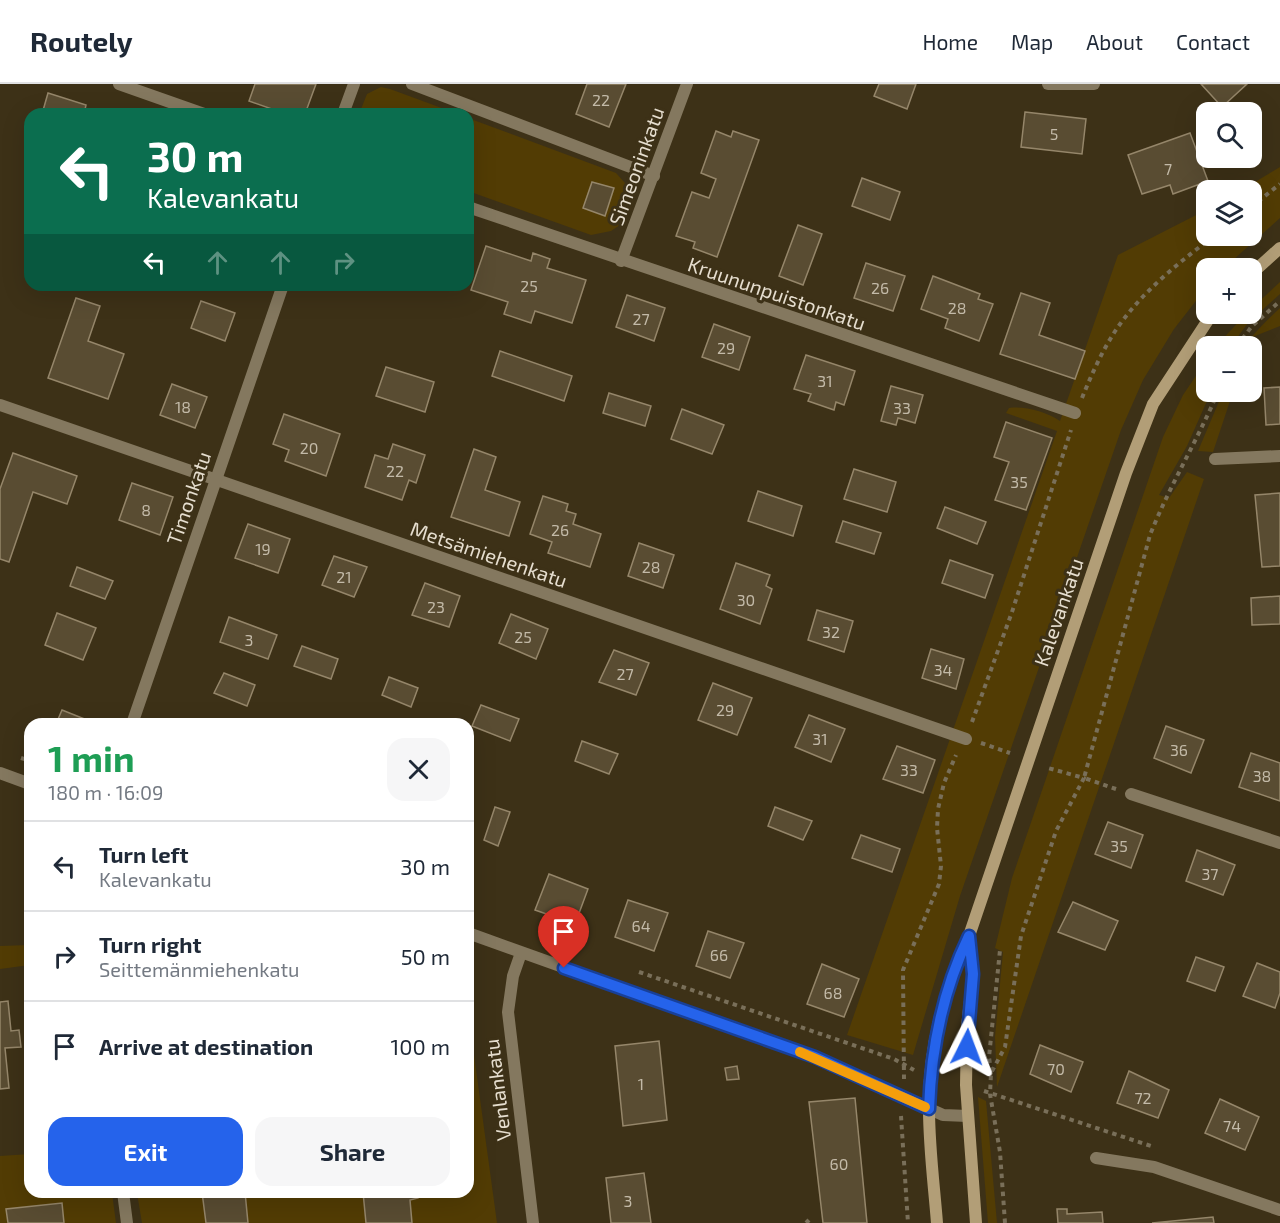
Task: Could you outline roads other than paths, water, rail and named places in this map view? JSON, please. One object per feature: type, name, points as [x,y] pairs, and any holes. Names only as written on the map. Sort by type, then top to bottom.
[{"type":"main road","points":[[1262,264],[1280,248]]},
{"type":"main road","name":"Kalevankatu","points":[[937,1223],[929,1109],[930,1075],[943,1003],[953,969],[969,936],[1134,453],[1153,405],[1206,324]]},
{"type":"main road","name":"Kalevankatu","points":[[969,936],[973,974],[967,1027],[968,1116],[976,1223]]},
{"type":"street","points":[[119,84],[187,108]]},
{"type":"street","points":[[345,108],[354,84]]},
{"type":"street","points":[[412,84],[654,176]]},
{"type":"street","name":"Simeoninkatu","points":[[621,261],[687,84]]},
{"type":"street","points":[[1048,84],[1094,84]]},
{"type":"street","name":"Kruununpuistonkatu","points":[[474,209],[621,261],[1075,413]]},
{"type":"street","name":"Timonkatu","points":[[134,718],[214,479],[281,291]]},
{"type":"street","name":"Metsämiehenkatu","points":[[0,405],[966,739]]},
{"type":"street","points":[[1215,459],[1280,456]]},
{"type":"street","points":[[0,773],[24,782]]},
{"type":"street","points":[[1131,794],[1280,843]]},
{"type":"street","points":[[474,935],[815,1057],[943,1115],[968,1116]]},
{"type":"street","name":"Venlankatu","points":[[521,953],[513,976],[508,1012],[533,1223]]},
{"type":"street","points":[[1096,1158],[1154,1167],[1280,1210]]},
{"type":"street","points":[[124,1198],[127,1223]]}]
